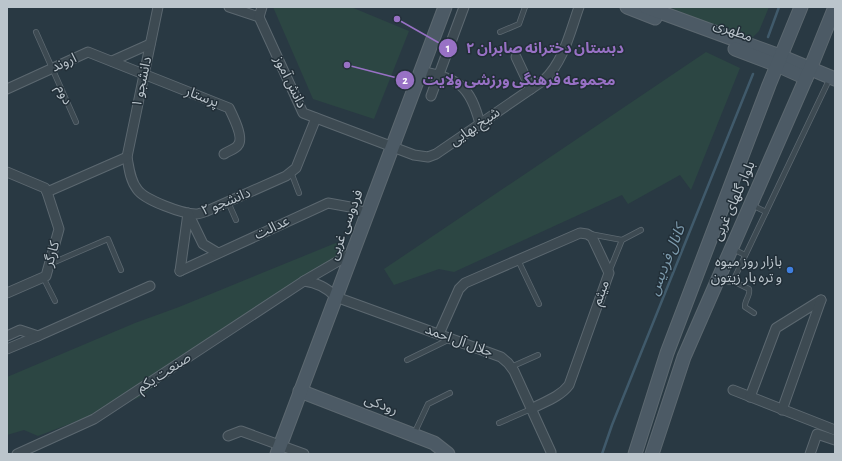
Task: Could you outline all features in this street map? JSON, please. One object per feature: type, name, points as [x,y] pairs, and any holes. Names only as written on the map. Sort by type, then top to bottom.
[{"type":"main road","name":"فردوسی غربی","points":[[278,450],[445,7]]},
{"type":"main road","name":"مطهری","points":[[627,7],[646,9],[753,56],[778,60],[808,73],[832,78]]},
{"type":"main road","name":"بلوار گلهای غربی","points":[[635,454],[667,353],[778,60],[801,7]]},
{"type":"main road","name":"بلوار گلهای غربی","points":[[652,454],[684,357],[808,73],[835,7]]},
{"type":"main road","points":[[646,9],[778,60]]},
{"type":"main road","points":[[753,56],[760,61],[764,68],[768,76],[769,85]]},
{"type":"main road","name":"رودکی","points":[[300,391],[434,443],[448,454]]},
{"type":"street","name":"دانشجو ۱","points":[[127,157],[158,7]]},
{"type":"street","points":[[229,7],[258,17],[262,7]]},
{"type":"street","points":[[431,96],[464,7]]},
{"type":"street","name":"شیخ بهایی","points":[[392,147],[414,155],[428,158],[544,80],[553,72],[560,59],[578,7]]},
{"type":"street","name":"دانش آموز","points":[[258,17],[303,113],[392,147]]},
{"type":"street","points":[[112,61],[150,44]]},
{"type":"street","name":"اروند","points":[[7,89],[88,52],[144,74]]},
{"type":"street","points":[[516,57],[531,89]]},
{"type":"street","points":[[420,71],[440,75],[456,81],[465,88],[476,107],[480,124]]},
{"type":"street","name":"پرستار","points":[[144,74],[230,108],[240,136],[240,142],[238,147],[224,154]]},
{"type":"street","points":[[291,172],[296,168],[316,118]]},
{"type":"street","points":[[7,172],[45,188],[47,192],[127,157]]},
{"type":"street","name":"دانشجو ۲","points":[[127,157],[130,176],[137,190],[147,199],[188,213],[196,214],[228,202],[286,176],[291,172]]},
{"type":"street","name":"کارگر","points":[[7,293],[46,276],[60,229],[47,192]]},
{"type":"street","name":"عدالت","points":[[188,213],[180,271],[328,203],[350,207],[367,214]]},
{"type":"street","points":[[188,213],[203,244],[218,253]]},
{"type":"street","points":[[439,334],[459,289],[465,283],[580,233],[587,234]]},
{"type":"street","name":"میثم","points":[[531,409],[559,395],[565,391],[569,385],[609,273],[592,237],[587,234]]},
{"type":"street","name":"صنعت یکم","points":[[17,454],[94,419],[304,281],[352,253]]},
{"type":"street","points":[[304,281],[316,283],[329,290],[336,296]]},
{"type":"street","points":[[7,349],[150,286]]},
{"type":"street","name":"جلال آل احمد","points":[[336,296],[501,357],[511,367],[551,452],[550,454]]},
{"type":"street","points":[[750,397],[776,328],[821,300],[782,410]]},
{"type":"street","points":[[7,336],[20,330],[38,336]]},
{"type":"street","points":[[733,390],[835,430]]},
{"type":"street","points":[[228,436],[242,431],[278,450],[304,454]]},
{"type":"street","points":[[810,454],[817,434],[835,440]]},
{"type":"lane","points":[[500,32],[518,24],[525,7]]},
{"type":"lane","name":"دوم","points":[[36,32],[76,122]]},
{"type":"lane","points":[[733,281],[832,78]]},
{"type":"lane","points":[[291,172],[299,193]]},
{"type":"lane","points":[[228,202],[236,220]]},
{"type":"lane","points":[[750,204],[766,212]]},
{"type":"lane","points":[[587,234],[622,240],[641,230]]},
{"type":"lane","points":[[49,264],[108,239],[121,270]]},
{"type":"lane","points":[[609,273],[622,240]]},
{"type":"lane","points":[[731,248],[745,255]]},
{"type":"lane","points":[[518,260],[539,304]]},
{"type":"lane","points":[[43,277],[55,300]]},
{"type":"lane","points":[[718,277],[729,282],[733,281],[749,289],[750,291],[745,307],[754,313]]},
{"type":"lane","points":[[407,360],[452,339]]},
{"type":"lane","points":[[511,367],[538,355]]},
{"type":"lane","points":[[414,435],[428,404],[450,393]]},
{"type":"lane","points":[[499,423],[531,409]]},
{"type":"green space","points":[[273,7],[351,7],[409,31],[374,119],[313,99]]},
{"type":"green space","points":[[669,7],[769,7],[759,31],[752,38],[727,31]]},
{"type":"green space","points":[[706,52],[740,68],[691,190],[680,175],[628,204],[622,195],[454,272],[439,269],[394,285],[384,269]]},
{"type":"green space","points":[[343,240],[342,257],[217,341],[138,398],[38,436],[24,430],[7,435],[7,377],[135,323],[179,307]]},
{"type":"waterway","name":"کانال فردیس","points":[[768,37],[779,7]]},
{"type":"waterway","name":"کانال فردیس","points":[[602,454],[612,425],[753,74]]},
{"type":"place","name":"دبستان دخترانه صابران ۲","points":[[397,19]]},
{"type":"place","name":"مجموعه فرهنگی ورزشی ولایت","points":[[347,65]]},
{"type":"place","name":"بازار روز میوه و تره بار زیتون","points":[[790,270]]}]
